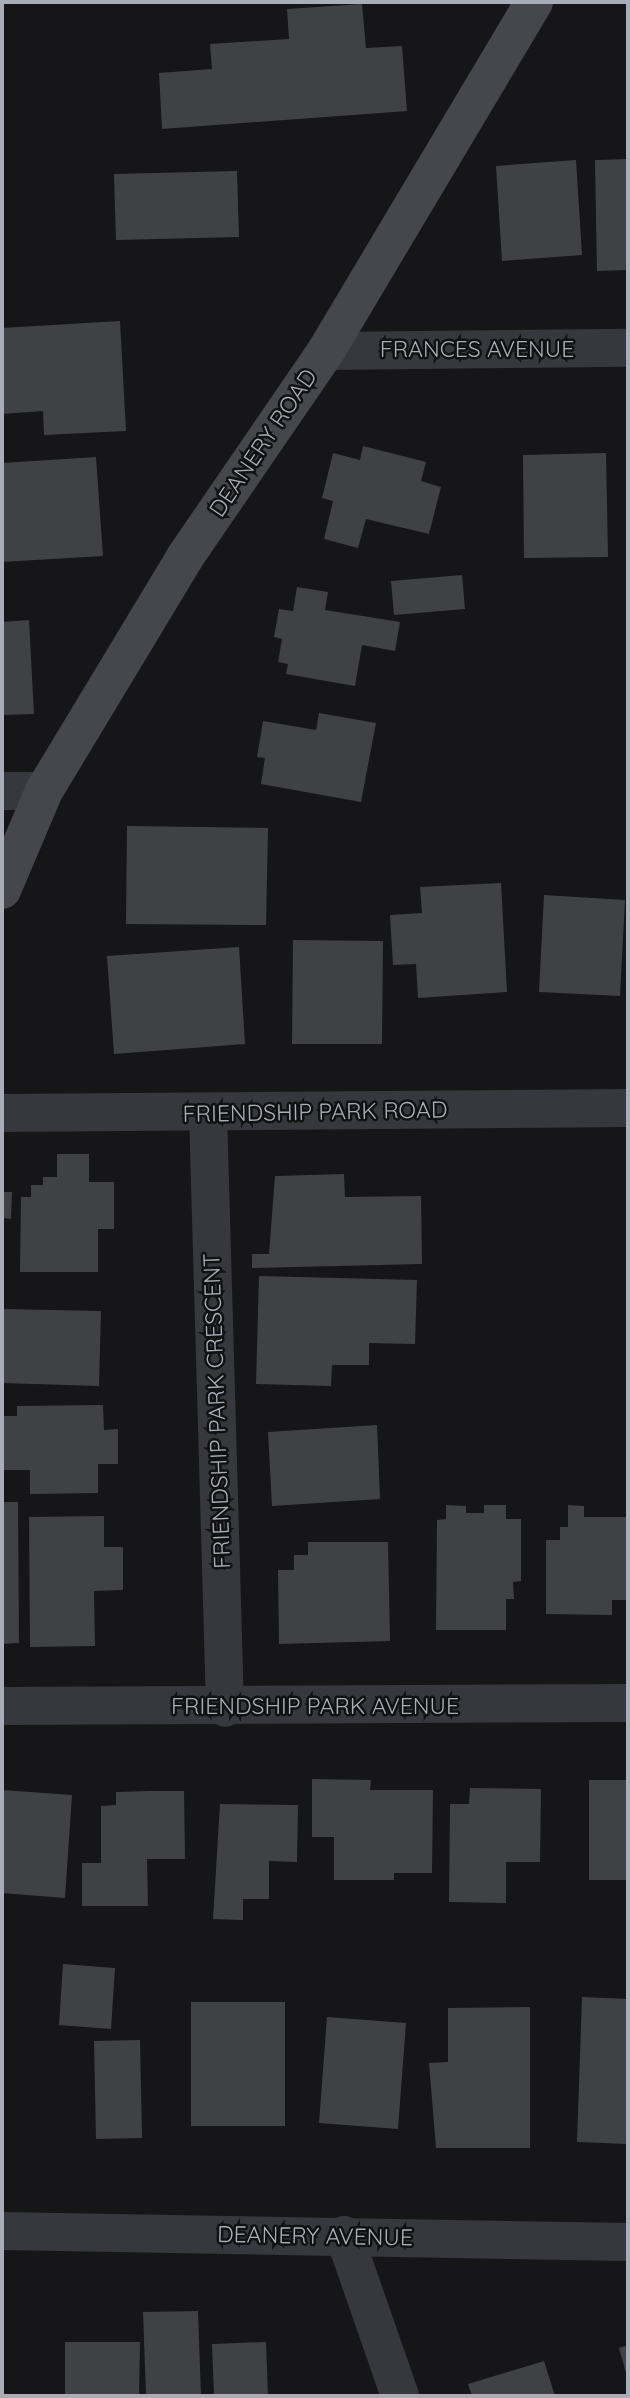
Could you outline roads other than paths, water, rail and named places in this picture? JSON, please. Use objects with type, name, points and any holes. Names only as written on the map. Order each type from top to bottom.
[{"type":"street","name":"DEANERY ROAD","points":[[2,890],[44,791],[185,557],[326,351],[534,2]]},
{"type":"street","name":"FRANCES AVENUE","points":[[326,351],[628,348]]},
{"type":"street","points":[[2,792],[44,791]]},
{"type":"street","name":"FRIENDSHIP PARK ROAD","points":[[2,1113],[628,1108]]},
{"type":"street","name":"FRIENDSHIP PARK CRESCENT","points":[[208,1113],[225,1708]]},
{"type":"street","name":"FRIENDSHIP PARK AVENUE","points":[[2,1706],[225,1708],[628,1703]]},
{"type":"street","name":"DEANERY AVENUE","points":[[2,2231],[628,2242]]},
{"type":"street","points":[[344,2235],[400,2396]]}]
